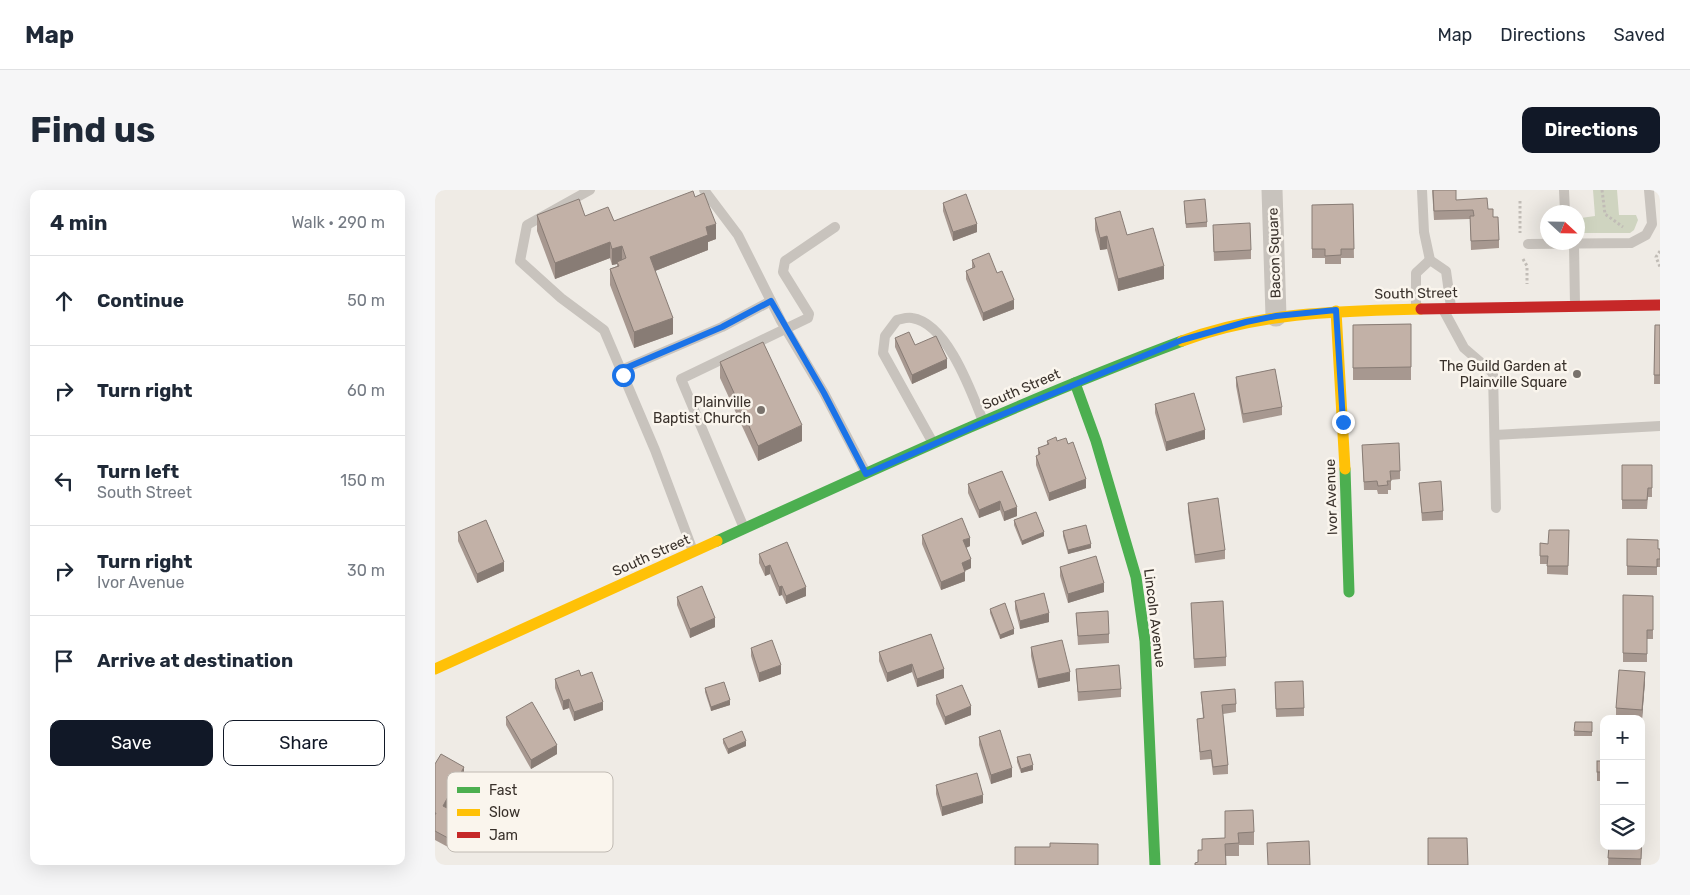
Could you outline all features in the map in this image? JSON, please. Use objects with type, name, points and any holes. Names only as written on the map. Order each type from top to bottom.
[{"type":"main road","name":"South Street","points":[[435,669],[934,443],[1149,352],[1214,329],[1276,316],[1336,310],[1660,305]]},
{"type":"main road","name":"Ivor Avenue","points":[[1336,310],[1343,422],[1349,592]]},
{"type":"main road","name":"Lincoln Avenue","points":[[1075,383],[1090,422],[1124,529],[1139,594],[1145,641],[1155,865]]},
{"type":"street","name":"Bacon Square","points":[[1272,190],[1276,316]]},
{"type":"lane","points":[[590,190],[527,225],[519,261],[561,298],[604,330],[694,552]]},
{"type":"lane","points":[[704,190],[738,235],[771,301],[824,393],[866,474]]},
{"type":"lane","points":[[1422,190],[1424,232],[1430,260],[1446,270],[1446,308],[1464,348],[1493,373],[1496,508]]},
{"type":"lane","points":[[1564,190],[1565,205]]},
{"type":"lane","points":[[1585,243],[1631,243],[1647,235],[1652,224],[1649,190]]},
{"type":"lane","points":[[744,529],[681,379],[803,321],[809,314],[783,272],[783,265],[785,261],[835,227]]},
{"type":"lane","points":[[1528,244],[1540,244]]},
{"type":"lane","points":[[1570,250],[1575,306]]},
{"type":"lane","points":[[1415,308],[1416,273],[1430,260]]},
{"type":"lane","points":[[622,372],[722,327],[771,301]]},
{"type":"lane","points":[[934,443],[883,353],[885,336],[897,320],[913,318],[925,322],[946,344],[966,380],[984,422]]},
{"type":"lane","points":[[1495,434],[1660,426]]},
{"type":"path","points":[[1602,190],[1605,214],[1610,220],[1629,230]]},
{"type":"path","points":[[1660,251],[1656,257],[1660,267]]},
{"type":"green space","points":[[1593,190],[1617,190],[1619,215],[1636,215],[1638,220],[1634,230],[1630,233],[1585,233],[1585,217],[1595,216]]},
{"type":"building","points":[[1433,190],[1456,190],[1456,200],[1487,198],[1488,209],[1493,209],[1493,217],[1498,217],[1499,240],[1471,241],[1470,216],[1474,216],[1473,210],[1434,211]]},
{"type":"building","points":[[693,191],[695,197],[704,193],[716,224],[706,227],[708,235],[650,257],[673,318],[634,332],[610,269],[619,266],[617,262],[626,258],[622,246],[612,249],[610,242],[555,263],[537,215],[579,199],[585,216],[608,207],[614,221]]},
{"type":"building","points":[[966,194],[977,224],[953,232],[943,203]]},
{"type":"building","points":[[1205,199],[1207,222],[1186,224],[1184,201]]},
{"type":"building","points":[[1353,204],[1354,249],[1341,249],[1341,255],[1325,256],[1325,249],[1312,249],[1312,205]]},
{"type":"building","points":[[1120,211],[1127,235],[1153,228],[1164,266],[1118,279],[1107,236],[1100,238],[1095,218]]},
{"type":"building","points":[[1250,223],[1251,250],[1214,252],[1213,225]]},
{"type":"building","points":[[989,253],[997,273],[1002,271],[1014,300],[983,313],[966,271],[975,267],[972,260]]},
{"type":"building","points":[[1411,324],[1411,367],[1353,368],[1353,325]]},
{"type":"building","points":[[1655,325],[1660,325],[1660,375],[1654,375]]},
{"type":"building","points":[[909,332],[915,345],[936,336],[947,359],[912,375],[895,338]]},
{"type":"building","name":"Plainville Baptist Church","points":[[763,342],[802,425],[758,446],[720,362]]},
{"type":"building","points":[[1275,369],[1282,407],[1243,414],[1236,377]]},
{"type":"building","points":[[1194,393],[1205,430],[1166,442],[1155,404]]},
{"type":"building","points":[[1056,437],[1057,441],[1066,438],[1068,444],[1073,442],[1086,479],[1049,493],[1036,456],[1040,454],[1038,448],[1049,444],[1047,441]]},
{"type":"building","points":[[1399,443],[1400,471],[1390,471],[1391,481],[1387,481],[1388,485],[1378,486],[1377,481],[1364,482],[1362,445]]},
{"type":"building","points":[[1622,465],[1652,465],[1652,488],[1648,488],[1647,500],[1622,500]]},
{"type":"building","points":[[1002,471],[1017,507],[1004,512],[1000,501],[979,510],[968,484]]},
{"type":"building","points":[[1441,481],[1443,511],[1422,513],[1419,483]]},
{"type":"building","points":[[1218,498],[1225,550],[1195,555],[1188,503]]},
{"type":"building","points":[[1036,512],[1044,532],[1022,541],[1014,520]]},
{"type":"building","points":[[962,518],[970,538],[963,540],[971,559],[962,563],[965,572],[941,582],[922,535]]},
{"type":"building","points":[[486,520],[504,562],[477,574],[458,532]]},
{"type":"building","points":[[1086,525],[1091,544],[1068,550],[1063,531]]},
{"type":"building","points":[[1549,530],[1569,530],[1568,566],[1547,566],[1548,556],[1540,556],[1540,543],[1548,544]]},
{"type":"building","points":[[1627,539],[1658,540],[1660,559],[1657,559],[1657,567],[1627,566]]},
{"type":"building","points":[[787,542],[806,587],[786,596],[782,586],[779,587],[770,565],[765,567],[759,554]]},
{"type":"building","points":[[1096,556],[1104,583],[1068,594],[1060,567]]},
{"type":"building","points":[[702,586],[715,618],[690,629],[677,597]]},
{"type":"building","points":[[1044,593],[1049,613],[1020,621],[1015,601]]},
{"type":"building","points":[[1623,595],[1653,596],[1653,630],[1647,630],[1647,654],[1623,653]]},
{"type":"building","points":[[1223,601],[1226,657],[1194,659],[1191,603]]},
{"type":"building","points":[[1005,603],[1014,629],[1000,635],[990,609]]},
{"type":"building","points":[[1108,611],[1109,634],[1078,636],[1076,613]]},
{"type":"building","points":[[931,634],[944,669],[917,679],[912,664],[887,673],[879,652]]},
{"type":"building","points":[[772,640],[781,665],[759,673],[751,648]]},
{"type":"building","points":[[1062,640],[1070,672],[1038,679],[1031,647]]},
{"type":"building","points":[[1119,665],[1121,689],[1078,692],[1076,669]]},
{"type":"building","points":[[579,670],[581,676],[592,672],[603,702],[574,712],[569,699],[563,701],[555,679]]},
{"type":"building","points":[[1619,670],[1645,672],[1642,710],[1616,708]]},
{"type":"building","points":[[1303,681],[1304,708],[1276,709],[1275,682]]},
{"type":"building","points":[[724,682],[730,700],[711,707],[705,688]]},
{"type":"building","points":[[962,685],[971,706],[945,717],[936,695]]},
{"type":"building","points":[[1235,689],[1236,704],[1222,705],[1228,765],[1213,767],[1211,750],[1200,752],[1197,719],[1204,718],[1201,692]]},
{"type":"building","points":[[532,702],[557,745],[531,760],[506,717]]},
{"type":"building","points":[[1575,722],[1592,722],[1592,732],[1574,731]]},
{"type":"building","points":[[1000,730],[1012,768],[991,775],[979,737]]},
{"type":"building","points":[[742,731],[746,741],[728,749],[723,739]]},
{"type":"building","points":[[441,754],[464,767],[461,772],[447,772],[447,799],[443,806],[447,808],[447,837],[435,831],[435,764]]},
{"type":"building","points":[[1030,754],[1033,765],[1021,769],[1017,757]]},
{"type":"building","points":[[1597,761],[1600,761],[1600,772],[1597,772]]},
{"type":"building","points":[[977,773],[983,795],[942,807],[936,785]]},
{"type":"building","points":[[1253,810],[1254,832],[1238,833],[1239,843],[1225,844],[1226,865],[1195,865],[1198,862],[1198,850],[1202,850],[1202,839],[1225,838],[1225,811]]},
{"type":"building","points":[[1428,838],[1467,838],[1468,865],[1428,865]]},
{"type":"building","points":[[1309,841],[1310,865],[1268,865],[1267,843]]},
{"type":"building","points":[[1050,843],[1098,844],[1098,865],[1015,865],[1015,847],[1050,847]]},
{"type":"building","points":[[1609,850],[1641,850],[1641,859],[1608,858]]},
{"type":"traffic: fast","points":[[717,541],[1064,387],[1182,341]]},
{"type":"traffic: fast","points":[[1075,383],[1096,441],[1136,577],[1145,641],[1155,865]]},
{"type":"traffic: fast","points":[[1345,469],[1349,592]]},
{"type":"traffic: slow","points":[[1182,341],[1211,331],[1270,319],[1330,312],[1421,309]]},
{"type":"traffic: slow","points":[[1336,311],[1345,469]]},
{"type":"traffic: slow","points":[[435,669],[717,541]]},
{"type":"traffic: jam","points":[[1421,309],[1660,305]]},
{"type":"place","name":"The Guild Garden at Plainville Square","points":[[1577,374]]},
{"type":"place","name":"Plainville Baptist Church","points":[[761,410]]},
{"type":"route","points":[[623,375],[621,370],[722,327],[771,301],[824,393],[866,474],[942,439],[1112,367],[1182,340],[1214,329],[1276,316],[1336,310],[1343,422]]}]
